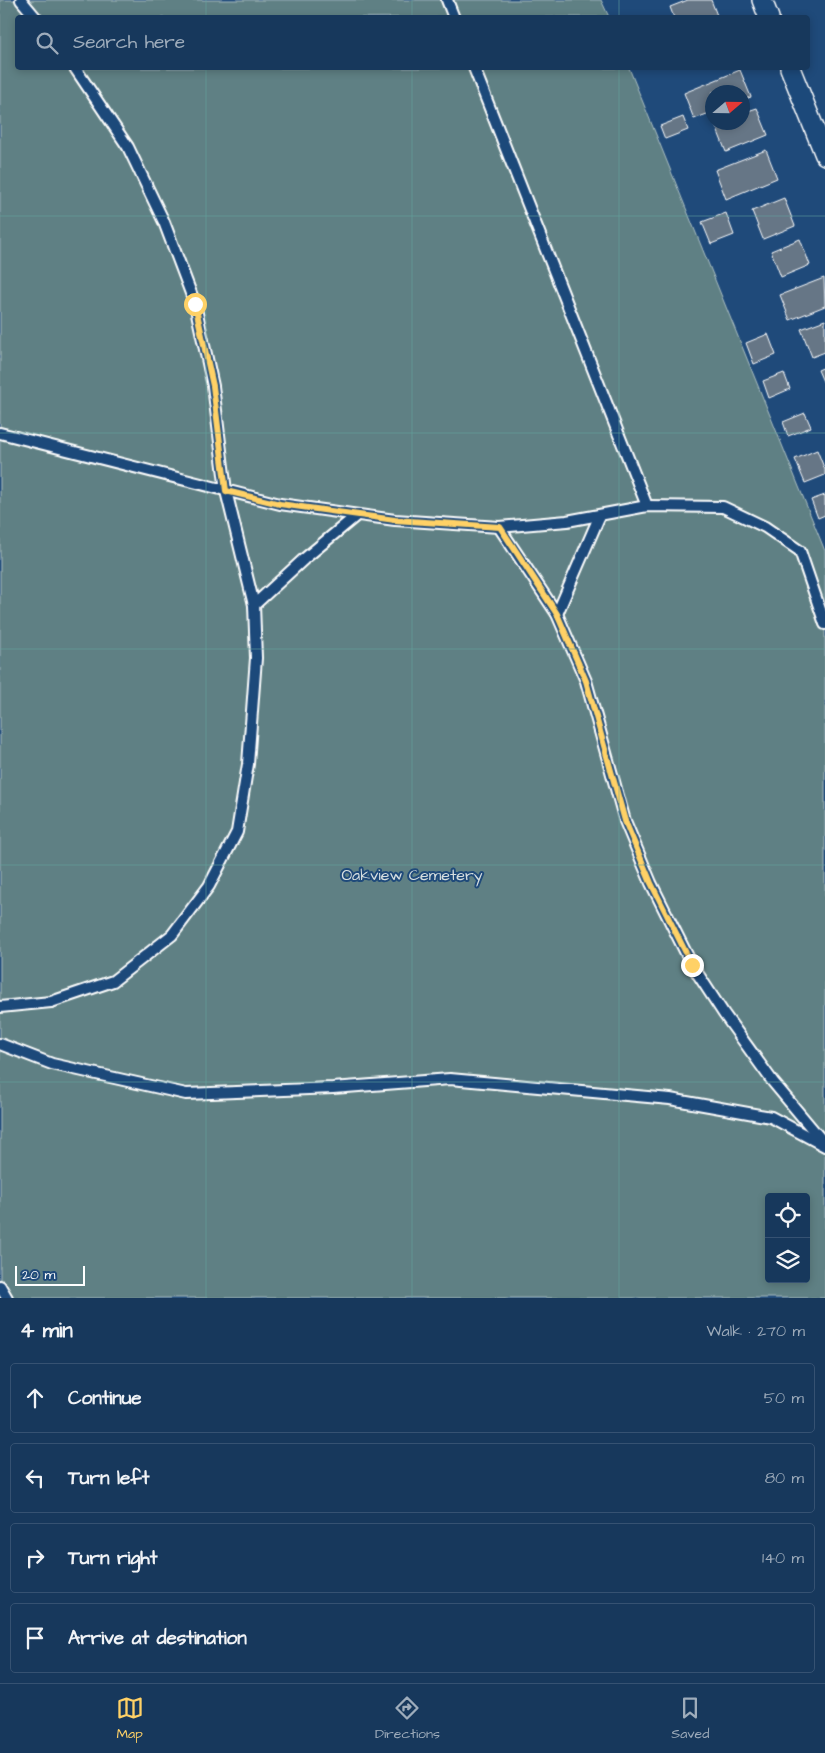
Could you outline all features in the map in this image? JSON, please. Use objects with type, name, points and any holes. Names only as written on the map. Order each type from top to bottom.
[{"type":"street","points":[[762,0],[768,15]]},
{"type":"street","points":[[791,70],[825,155]]},
{"type":"lane","points":[[21,0],[34,15]]},
{"type":"lane","points":[[447,0],[453,15]]},
{"type":"lane","points":[[0,1007],[51,1002],[113,981],[172,935],[209,886],[237,832],[246,774],[256,658],[254,605],[226,491],[213,386],[195,304],[164,222],[128,148],[76,70]]},
{"type":"lane","points":[[475,70],[647,506]]},
{"type":"lane","points":[[0,433],[280,504],[395,520],[500,527],[567,521],[647,506],[722,507],[765,528],[800,551],[825,624]]},
{"type":"lane","points":[[254,605],[304,559],[357,515]]},
{"type":"lane","points":[[557,614],[600,515]]},
{"type":"lane","points":[[500,527],[557,614],[586,681],[625,821],[651,883],[692,965],[724,1014],[773,1082],[825,1145]]},
{"type":"lane","points":[[0,1044],[52,1064],[186,1094],[333,1088],[450,1079],[670,1099],[771,1117],[825,1145]]},
{"type":"lane","points":[[0,1286],[7,1298]]},
{"type":"green space","name":"Oakview Cemetery","points":[[0,0],[601,0],[608,15],[15,15],[15,70],[630,70],[825,551],[825,1298],[0,1298]]},
{"type":"building","points":[[688,0],[711,0],[717,15],[673,15],[670,7]]},
{"type":"building","points":[[740,70],[746,85],[705,85],[705,115],[694,119],[684,93]]},
{"type":"building","points":[[757,108],[768,135],[726,152],[717,130],[750,130],[750,110]]},
{"type":"building","points":[[683,117],[688,130],[665,139],[660,126]]},
{"type":"building","points":[[766,150],[777,178],[726,199],[715,170]]},
{"type":"building","points":[[784,198],[795,226],[763,239],[752,211]]},
{"type":"building","points":[[726,213],[734,235],[711,244],[702,222]]},
{"type":"building","points":[[800,239],[810,265],[781,277],[771,251]]},
{"type":"building","points":[[824,278],[825,306],[790,320],[780,295]]},
{"type":"building","points":[[825,320],[825,352],[812,357],[801,329]]},
{"type":"building","points":[[768,334],[776,355],[754,364],[746,343]]},
{"type":"building","points":[[825,367],[825,386],[818,370]]},
{"type":"building","points":[[784,373],[790,389],[769,398],[763,381]]},
{"type":"building","points":[[805,413],[811,427],[788,436],[783,422]]},
{"type":"building","points":[[817,450],[825,470],[825,475],[805,483],[795,459]]},
{"type":"building","points":[[825,495],[825,515],[818,518],[811,500]]},
{"type":"route","points":[[195,304],[213,386],[226,491],[280,504],[395,520],[500,527],[557,614],[586,681],[625,821],[651,883],[692,965]]}]
